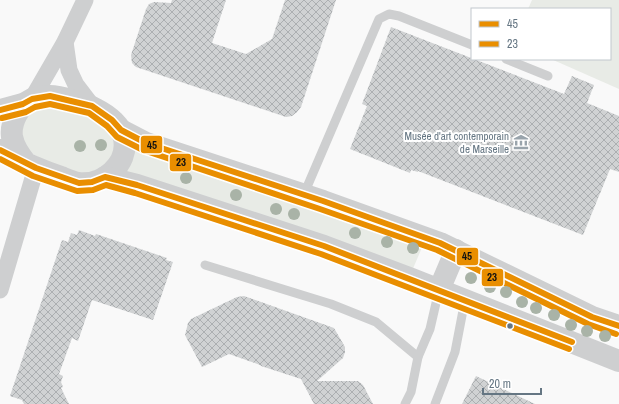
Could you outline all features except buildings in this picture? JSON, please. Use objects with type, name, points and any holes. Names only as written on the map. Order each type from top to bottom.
[{"type":"street","points":[[31,166],[16,150],[12,137],[15,119],[28,102],[65,42],[85,0]]},
{"type":"street","points":[[65,42],[69,70],[76,84],[92,106]]},
{"type":"street","points":[[0,110],[50,96],[92,106],[112,120],[121,130],[146,144],[304,195],[440,243],[592,317],[619,326]]},
{"type":"street","points":[[0,150],[31,166],[79,183],[92,182],[105,177],[116,170],[124,153],[125,140],[121,130]]},
{"type":"street","points":[[0,290],[31,166]]},
{"type":"street","points":[[105,177],[137,185],[324,246],[619,361]]},
{"type":"street","points":[[439,290],[456,250]]},
{"type":"lane","points":[[304,195],[379,19],[389,14],[399,16],[471,45]]},
{"type":"lane","points":[[508,60],[548,76]]},
{"type":"lane","points":[[205,265],[331,304],[376,322],[418,357]]},
{"type":"lane","points":[[405,404],[411,392],[418,357],[430,329],[439,290]]},
{"type":"lane","points":[[435,404],[455,352],[465,300]]},
{"type":"shaded area","points":[[532,0],[619,0],[619,89],[553,60],[611,60],[611,8],[528,8]]},
{"type":"shaded area","points":[[56,105],[92,118],[111,131],[114,149],[108,162],[89,173],[75,172],[47,162],[25,147],[22,126],[26,118],[36,109]]},
{"type":"shaded area","points":[[133,150],[141,150],[423,245],[412,271],[129,177],[125,169]]},
{"type":"transit line","name":"45","points":[[0,110],[23,104],[32,99],[50,96],[92,106],[112,120],[121,130],[146,143],[323,201],[440,243],[592,317],[619,326]]},
{"type":"transit line","name":"23","points":[[2,118],[26,112],[35,107],[50,104],[89,113],[107,126],[117,137],[143,150],[437,250],[588,324],[616,334]]},
{"type":"transit line","name":"45","points":[[0,150],[36,168],[79,183],[92,182],[105,177],[137,185],[324,246],[572,342]]},
{"type":"transit line","name":"23","points":[[0,159],[33,176],[77,191],[93,190],[106,185],[135,193],[321,254],[569,349]]},
{"type":"place","name":"Musée d'art contemporain de Marseille","points":[[521,142]]}]
